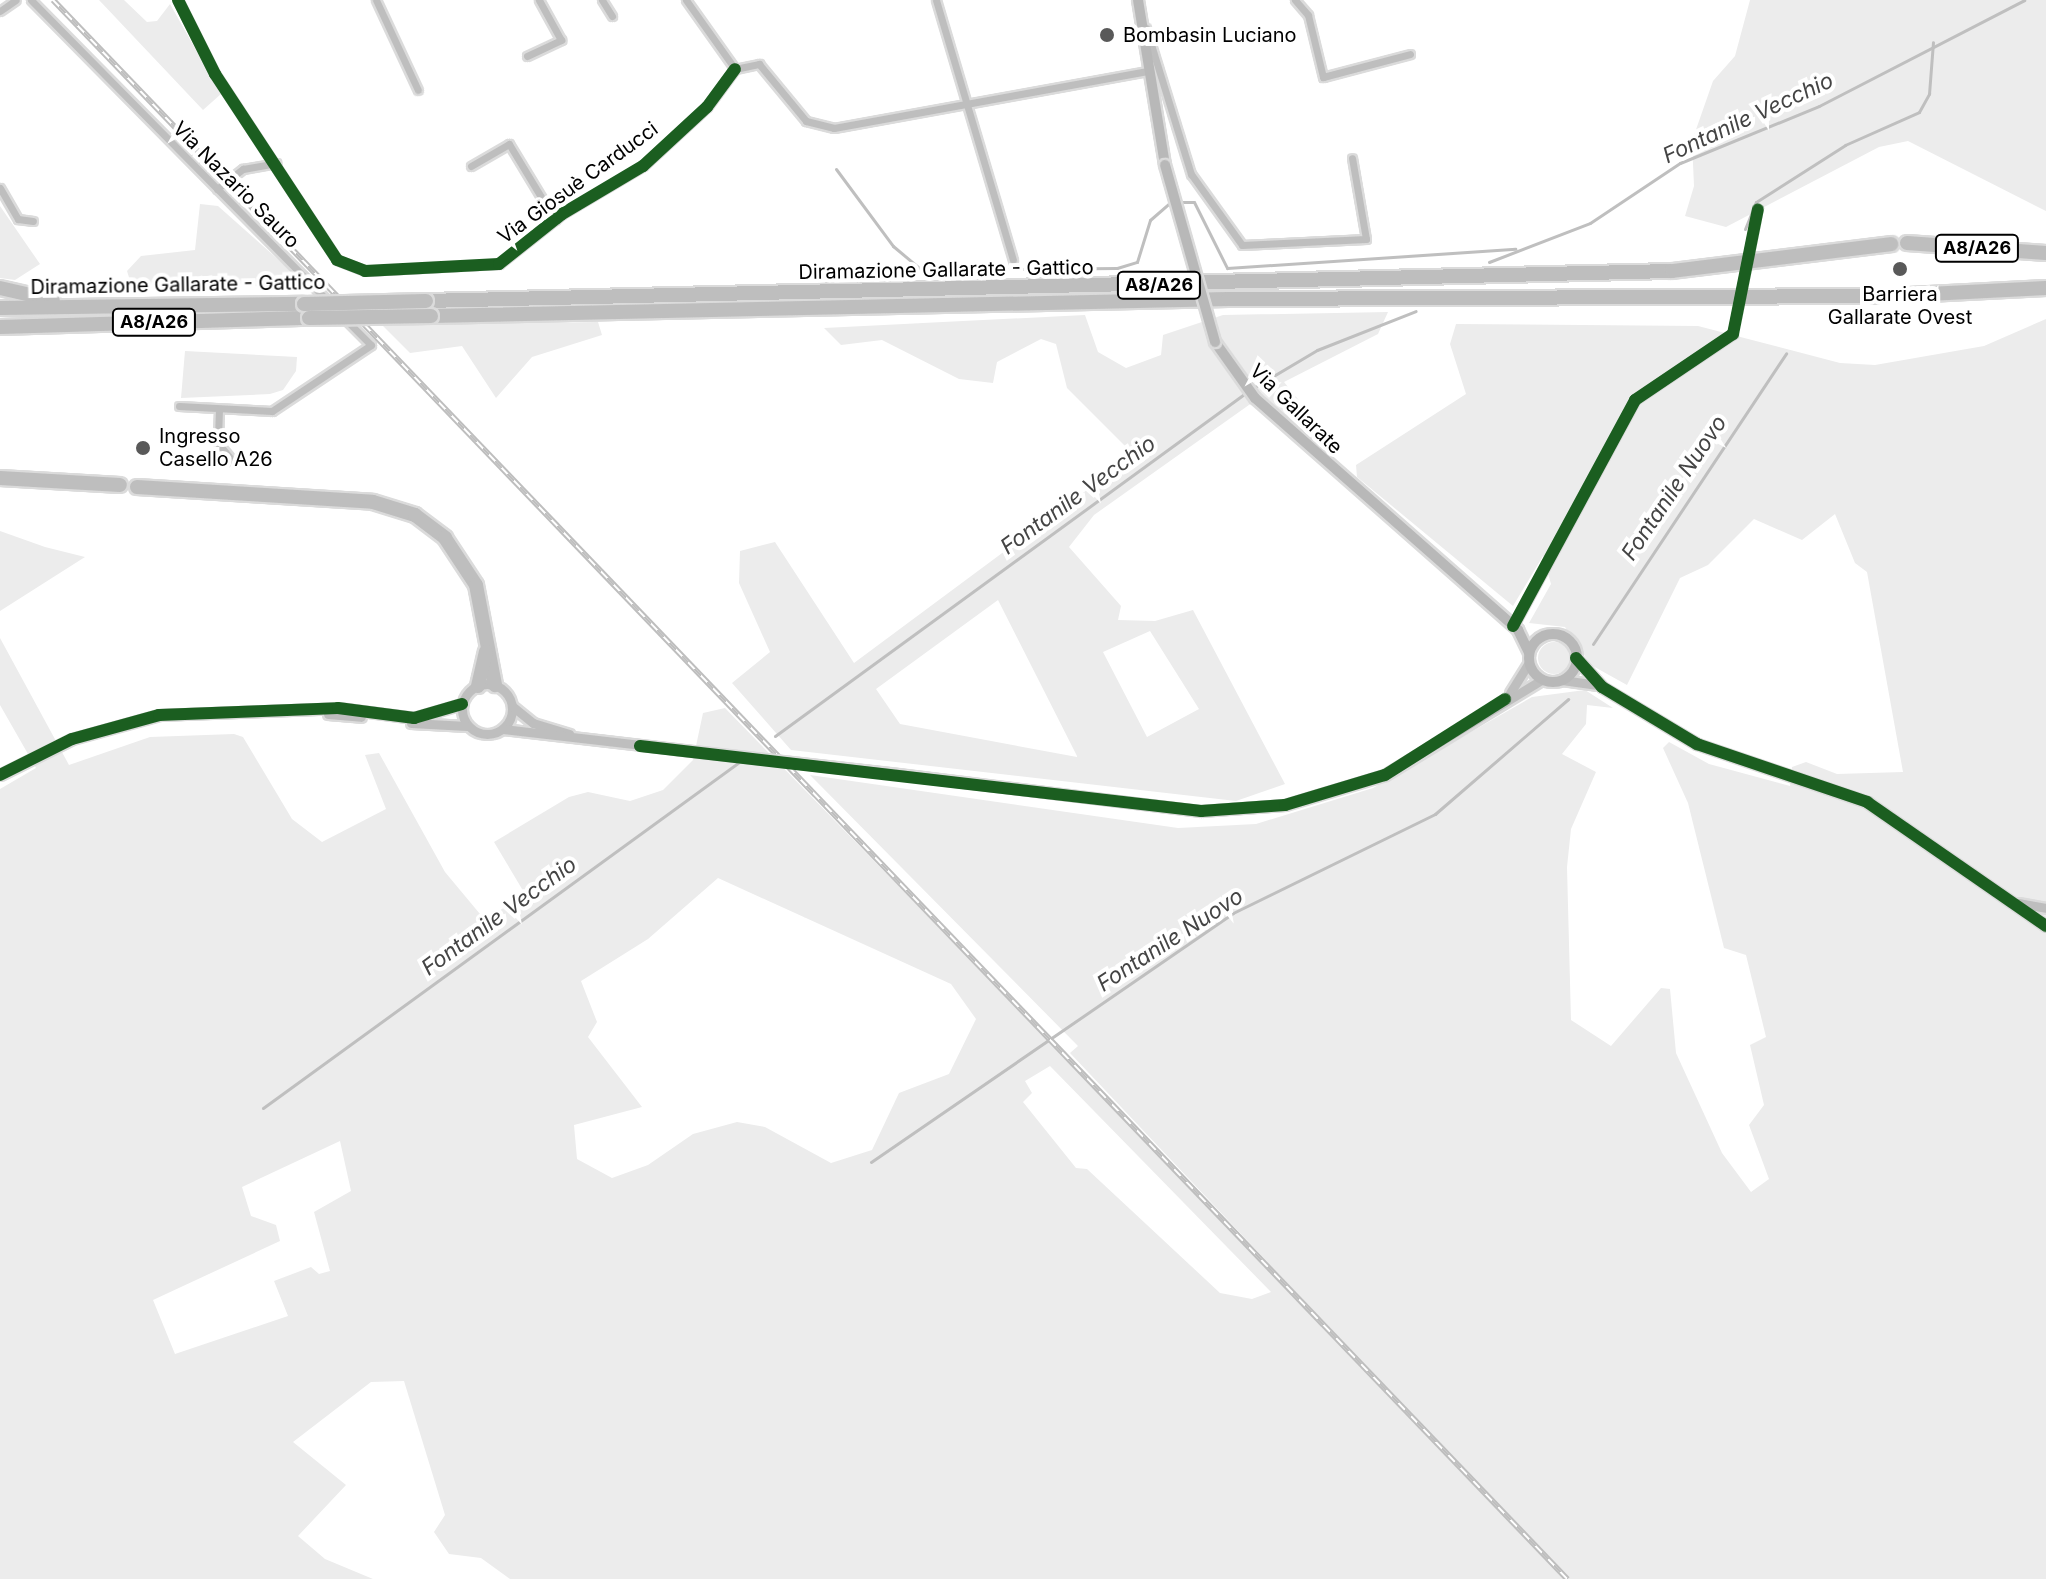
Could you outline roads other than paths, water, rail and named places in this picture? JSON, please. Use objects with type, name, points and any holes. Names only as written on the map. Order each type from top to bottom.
[{"type":"highway","name":"A8/A26","points":[[1907,243],[2046,253]]},
{"type":"highway","name":"Diramazione Gallarate - Gattico","points":[[0,327],[309,318],[428,308],[1672,271],[1891,244]]},
{"type":"highway","points":[[0,288],[113,308]]},
{"type":"highway","name":"A8/A26","points":[[1909,295],[2046,288]]},
{"type":"highway","name":"Diramazione Gallarate - Gattico","points":[[0,308],[304,304],[428,308],[1228,299],[1892,296]]},
{"type":"highway","points":[[0,335],[114,323]]},
{"type":"highway","points":[[0,478],[120,485]]},
{"type":"highway","points":[[137,487],[394,506],[431,526],[463,560],[486,612],[495,685]]},
{"type":"highway","points":[[478,686],[488,640]]},
{"type":"main road","name":"Via Gallarate","points":[[1138,0],[1165,165],[1215,342],[1242,384],[1255,398],[1515,628],[1529,657]]},
{"type":"main road","points":[[1515,628],[1549,635],[1568,640],[1576,658],[1562,680],[1541,680],[1529,657],[1549,635]]},
{"type":"street","points":[[0,11],[16,0]]},
{"type":"street","name":"Via Nazario Sauro","points":[[31,0],[371,345],[272,411],[179,406]]},
{"type":"street","name":"Via Giosuè Carducci","points":[[178,0],[215,74],[337,260],[365,271],[499,264],[555,220],[643,166],[715,99],[735,69]]},
{"type":"street","points":[[376,0],[418,90]]},
{"type":"street","points":[[527,56],[561,40],[539,0]]},
{"type":"street","points":[[602,0],[612,16]]},
{"type":"street","points":[[686,0],[735,69],[759,64],[813,127],[968,104],[1149,71]]},
{"type":"street","points":[[936,0],[1013,260]]},
{"type":"street","points":[[1295,0],[1308,15],[1323,77],[1410,54]]},
{"type":"street","points":[[1140,17],[1159,53],[1191,174],[1242,245],[1366,239],[1352,158]]},
{"type":"street","points":[[471,166],[509,144],[555,220]]},
{"type":"street","points":[[217,189],[243,169],[276,163]]},
{"type":"street","points":[[0,188],[18,219],[33,221]]},
{"type":"street","points":[[1515,628],[1635,400],[1733,334]]},
{"type":"street","points":[[219,409],[218,443],[234,463]]},
{"type":"street","points":[[1505,699],[1529,657]]},
{"type":"street","points":[[1576,658],[1599,685],[1697,744],[1867,802],[2046,926]]},
{"type":"street","points":[[296,710],[467,726],[488,735],[503,729],[1201,811],[1285,805],[1385,775],[1505,699],[1541,680]]},
{"type":"street","points":[[1562,680],[1599,685]]},
{"type":"street","points":[[0,775],[72,739],[159,715],[256,709],[414,718],[462,704],[478,686],[495,685],[512,706],[562,733],[640,746]]},
{"type":"street","points":[[462,704],[467,726]]},
{"type":"street","points":[[503,729],[512,706]]},
{"type":"street","points":[[2014,902],[2046,908]]},
{"type":"waterway","name":"Fontanile Vecchio","points":[[1489,262],[1590,223],[1680,163],[1819,106],[2024,0]]},
{"type":"waterway","name":"Fontanile Nuovo","points":[[1745,229],[1756,202],[1845,145],[1919,112],[1929,94],[1933,42]]},
{"type":"waterway","points":[[836,169],[893,246],[922,270],[1117,268],[1137,262],[1150,220],[1171,202],[1194,202],[1227,268],[1515,249]]},
{"type":"waterway","points":[[1253,388],[1317,350],[1416,311]]},
{"type":"waterway","name":"Fontanile Nuovo","points":[[1593,644],[1786,353]]},
{"type":"waterway","name":"Fontanile Vecchio","points":[[775,736],[1247,392]]},
{"type":"waterway","name":"Fontanile Nuovo","points":[[871,1162],[1233,913],[1435,814],[1568,699]]},
{"type":"waterway","name":"Fontanile Vecchio","points":[[263,1108],[742,760]]},
{"type":"tunnel","points":[[1733,334],[1758,209]]},
{"type":"railway","points":[[53,0],[1567,1579]]},
{"type":"place","name":"Bombasin Luciano","points":[[1107,35]]},
{"type":"place","name":"Barriera Gallarate Ovest","points":[[1900,269]]},
{"type":"place","name":"Ingresso Casello A26","points":[[143,448]]}]
